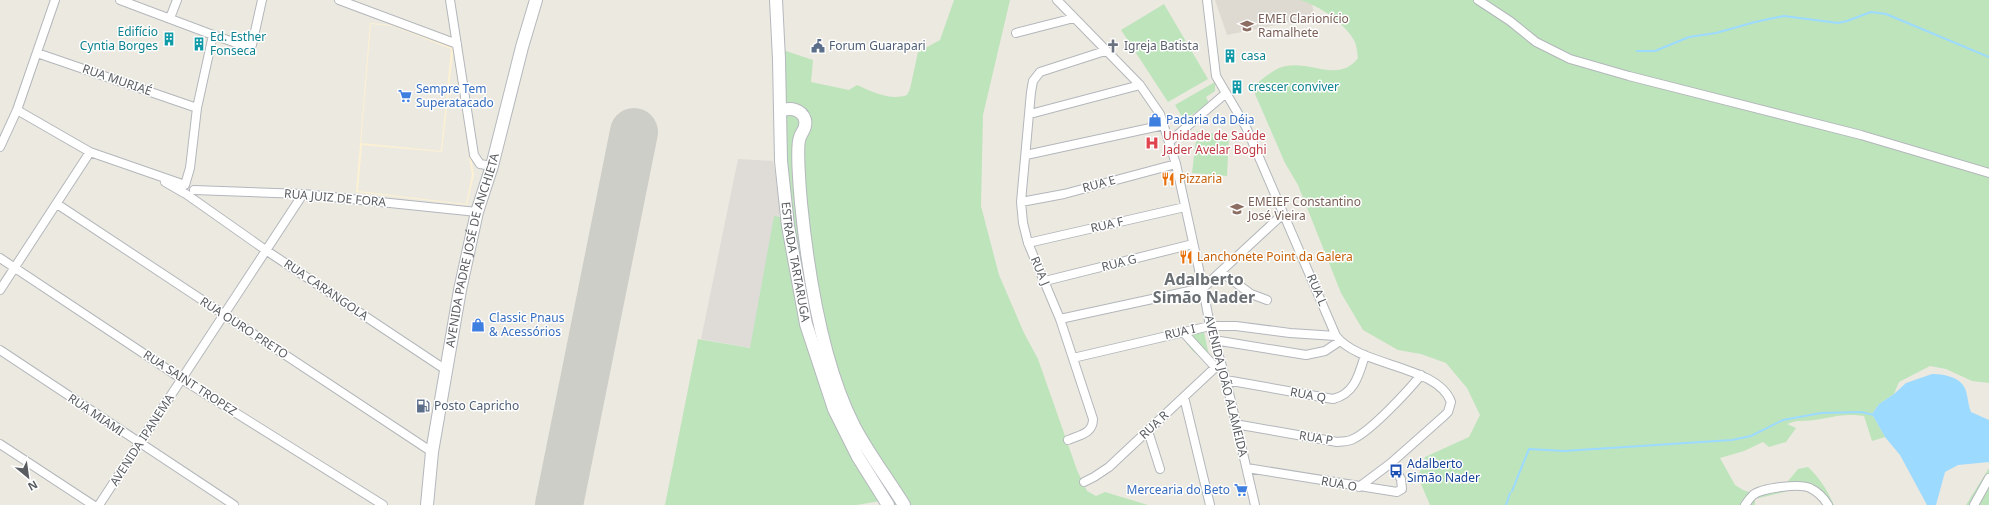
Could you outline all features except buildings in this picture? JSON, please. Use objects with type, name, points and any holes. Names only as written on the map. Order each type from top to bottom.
[{"type":"street","points":[[0,147],[17,110],[55,0]]},
{"type":"street","points":[[120,0],[245,46],[252,45],[262,0]]},
{"type":"street","points":[[170,18],[177,0]]},
{"type":"street","points":[[339,0],[457,44]]},
{"type":"street","points":[[450,0],[474,155],[480,164],[492,166]]},
{"type":"street","points":[[528,0],[531,18]]},
{"type":"street","name":"AVENIDA PADRE JOSÉ DE ANCHIETA","points":[[427,505],[432,452],[446,370],[477,212],[492,166],[536,0]]},
{"type":"street","name":"ESTRADA TARTARUGA","points":[[776,0],[781,111],[781,161],[788,226],[806,324],[834,409],[858,457],[888,505]]},
{"type":"street","name":"AVENIDA JOÃO ALAMEIDA","points":[[1056,0],[1140,85],[1155,104],[1164,125],[1176,164],[1218,365],[1226,380],[1255,505]]},
{"type":"street","name":"RUA L","points":[[1207,0],[1216,76],[1225,94],[1246,127],[1338,338]]},
{"type":"street","points":[[1478,0],[1510,21],[1536,42],[1570,59],[1629,76],[1861,135],[1989,173]]},
{"type":"street","points":[[1016,33],[1074,18]]},
{"type":"street","points":[[189,190],[197,108],[213,35]]},
{"type":"street","name":"RUA J","points":[[1068,440],[1089,432],[1093,424],[1060,319],[1028,243],[1023,223],[1022,202],[1033,81],[1038,74],[1045,70],[1105,50]]},
{"type":"street","name":"RUA MURIAÉ","points":[[37,53],[197,108]]},
{"type":"street","points":[[1030,114],[1063,107],[1140,85]]},
{"type":"street","points":[[1169,142],[1225,94]]},
{"type":"street","name":"ESTRADA TARTARUGA","points":[[781,111],[789,109],[801,113],[806,125],[804,132],[799,137],[798,164],[806,243],[824,340],[838,387],[854,427],[904,505]]},
{"type":"street","name":"RUA CARANGOLA","points":[[17,110],[90,152],[189,190],[206,208],[446,370]]},
{"type":"street","points":[[1026,155],[1164,125]]},
{"type":"street","points":[[0,290],[90,152]]},
{"type":"street","name":"RUA E","points":[[1022,202],[1064,194],[1176,164]]},
{"type":"street","name":"RUA JUIZ DE FORA","points":[[189,190],[303,194],[477,212]]},
{"type":"street","name":"AVENIDA IPANEMA","points":[[99,505],[303,194]]},
{"type":"street","name":"RUA OURO PRETO","points":[[57,204],[432,452]]},
{"type":"street","name":"RUA F","points":[[1028,243],[1185,207]]},
{"type":"street","points":[[1060,319],[1203,288],[1283,214]]},
{"type":"street","name":"RUA G","points":[[1045,281],[1193,244]]},
{"type":"street","name":"RUA SAINT TROPEZ","points":[[0,258],[182,378],[383,505]]},
{"type":"street","points":[[1221,272],[1250,294],[1267,300]]},
{"type":"street","name":"RUA I","points":[[1073,358],[1210,326],[1236,326],[1338,338]]},
{"type":"street","points":[[1183,332],[1218,365]]},
{"type":"street","points":[[1214,340],[1306,355],[1325,351],[1338,338],[1365,355],[1421,375],[1444,391],[1450,399],[1451,405],[1444,416],[1391,463],[1359,487]]},
{"type":"street","name":"RUA MIAMI","points":[[0,350],[139,444],[234,505]]},
{"type":"street","name":"RUA Q","points":[[1226,380],[1333,399],[1343,395],[1352,387],[1358,378],[1365,355]]},
{"type":"street","name":"RUA R","points":[[1084,482],[1102,472],[1218,365]]},
{"type":"street","name":"RUA P","points":[[1235,424],[1337,442],[1348,441],[1358,437],[1369,428],[1412,386],[1421,375]]},
{"type":"street","points":[[1184,397],[1210,505]]},
{"type":"street","points":[[1148,431],[1160,469]]},
{"type":"street","points":[[0,444],[93,505]]},
{"type":"street","name":"RUA O","points":[[1247,468],[1392,492],[1401,490],[1403,486],[1401,479],[1391,463]]},
{"type":"street","points":[[1974,505],[1989,479]]},
{"type":"street","points":[[1745,505],[1752,496],[1759,492],[1801,486],[1810,487],[1817,492],[1828,505]]},
{"type":"shaded area","name":"EMEI Clarionício Ramalhete","points":[[1215,0],[1311,0],[1315,17],[1227,35]]},
{"type":"shaded area","points":[[370,23],[393,25],[453,47],[474,175],[467,205],[356,192]],"holes":[[[371,24],[393,26],[451,49],[441,151],[361,143]],[[453,53],[472,175],[466,204],[358,191],[362,145],[442,152]]]},
{"type":"shaded area","points":[[738,159],[773,161],[781,207],[751,348],[701,339]]},
{"type":"green space","points":[[954,0],[1010,0],[983,115],[981,206],[999,275],[1024,333],[1038,359],[1077,470],[1087,491],[1096,496],[1105,492],[1148,505],[890,505],[886,500],[857,505],[665,505],[698,339],[750,348],[774,216],[785,218],[774,47],[813,60],[811,82],[849,90],[857,85],[875,93],[901,97],[907,95],[910,89],[918,52],[940,40]]},
{"type":"green space","points":[[1300,0],[1989,0],[1989,383],[1972,381],[1946,369],[1930,366],[1899,382],[1894,394],[1879,404],[1872,414],[1885,437],[1872,441],[1864,416],[1850,415],[1798,421],[1787,424],[1796,428],[1786,442],[1769,447],[1763,442],[1744,451],[1720,458],[1735,485],[1752,493],[1784,486],[1798,469],[1808,467],[1823,484],[1834,505],[1823,505],[1814,493],[1800,488],[1755,499],[1755,505],[1430,505],[1418,477],[1425,457],[1469,437],[1480,415],[1467,388],[1446,363],[1421,354],[1398,350],[1363,330],[1341,293],[1298,185],[1285,163],[1252,87],[1281,67],[1296,65],[1334,70],[1342,69],[1351,65],[1358,58],[1355,42],[1345,28],[1316,6]]},
{"type":"green space","points":[[1164,4],[1208,79],[1168,102],[1121,30]]},
{"type":"green space","points":[[1215,82],[1215,91],[1206,97],[1209,103],[1184,120],[1175,105]]},
{"type":"green space","points":[[1197,131],[1229,136],[1227,176],[1192,173]]},
{"type":"green space","points":[[1200,331],[1204,332],[1210,360],[1201,357],[1193,351],[1182,336]]},
{"type":"green space","points":[[1989,468],[1989,505],[1966,505]]},
{"type":"water","points":[[1932,374],[1952,377],[1961,382],[1966,391],[1971,412],[1989,420],[1989,462],[1958,465],[1945,472],[1936,505],[1927,505],[1900,455],[1885,437],[1872,414],[1879,404],[1894,394],[1906,383]]},
{"type":"waterway","points":[[1637,51],[1655,51],[1689,37],[1716,33],[1755,22],[1784,16],[1838,23],[1871,12],[1886,14],[1989,57]]},
{"type":"waterway","points":[[1512,491],[1529,449],[1564,451],[1732,440],[1751,436],[1783,420],[1821,413],[1861,412],[1874,415]]},
{"type":"waterway","points":[[1506,505],[1510,493]]},
{"type":"runway","points":[[559,505],[634,132]]},
{"type":"place","name":"EMEI Clarionício Ramalhete","points":[[1247,26]]},
{"type":"place","name":"Edifício Cyntia Borges","points":[[169,39]]},
{"type":"place","name":"Ed. Esther Fonseca","points":[[199,44]]},
{"type":"place","name":"Forum Guarapari","points":[[818,46]]},
{"type":"place","name":"Igreja Batista","points":[[1113,46]]},
{"type":"place","name":"casa","points":[[1230,56]]},
{"type":"place","name":"crescer conviver","points":[[1237,87]]},
{"type":"place","name":"Sempre Tem Superatacado","points":[[405,96]]},
{"type":"place","name":"Padaria da Déia","points":[[1155,120]]},
{"type":"place","name":"Unidade de Saúde Jader Avelar Boghi","points":[[1152,143]]},
{"type":"place","name":"Pizzaria","points":[[1168,179]]},
{"type":"place","name":"EMEIEF Constantino José Vieira","points":[[1237,209]]},
{"type":"place","name":"Lanchonete Point da Galera","points":[[1186,257]]},
{"type":"place","name":"Classic Pnaus & Acessórios","points":[[478,325]]},
{"type":"place","name":"Posto Capricho","points":[[423,406]]},
{"type":"place","name":"Adalberto Simão Nader","points":[[1396,471]]},
{"type":"place","name":"Mercearia do Beto","points":[[1241,490]]},
{"type":"district","name":"Adalberto Simão Nader","points":[[1204,288]]}]
